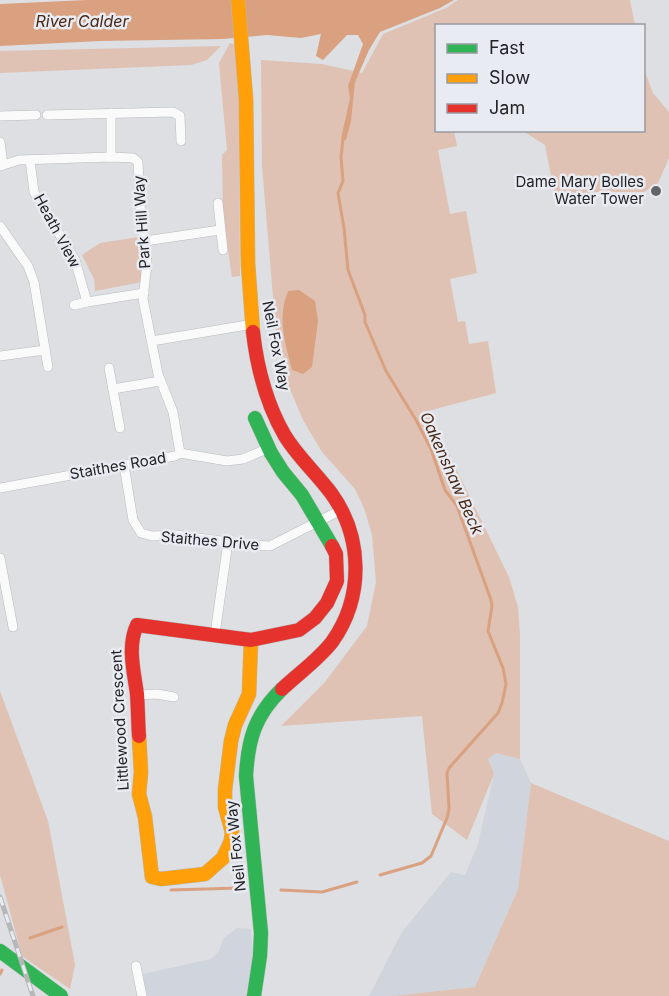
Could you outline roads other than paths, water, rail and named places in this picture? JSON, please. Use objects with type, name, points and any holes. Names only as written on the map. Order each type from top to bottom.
[{"type":"main road","name":"Neil Fox Way","points":[[238,0],[247,112],[248,269],[259,361],[273,411],[287,439],[335,498],[341,510],[355,555],[356,580],[350,607],[340,630],[326,649],[275,695],[260,716],[252,734],[247,755],[247,800],[261,933],[254,996]]},
{"type":"main road","name":"Littlewood Crescent","points":[[251,640],[249,694],[233,733],[225,790],[225,807],[232,832],[231,841],[223,858],[205,874],[161,879],[152,877],[145,817],[139,794],[141,772],[137,695],[132,663],[133,633],[137,625],[251,640],[299,630],[315,618],[327,603],[337,581],[337,558],[319,522],[302,495],[283,472],[255,418]]},
{"type":"main road","points":[[0,951],[59,995]]},
{"type":"street","points":[[47,115],[173,112],[180,116],[181,141]]},
{"type":"street","points":[[111,113],[111,157]]},
{"type":"street","points":[[0,116],[36,115]]},
{"type":"street","points":[[0,142],[1,165]]},
{"type":"street","name":"Park Hill Way","points":[[1,165],[19,160],[111,157],[133,158],[138,162],[140,205],[147,263],[143,299],[160,381],[173,411],[180,453]]},
{"type":"street","name":"Heath View","points":[[30,160],[34,192],[72,254],[87,302]]},
{"type":"street","points":[[218,202],[223,250]]},
{"type":"street","points":[[0,226],[22,256],[31,274],[48,367]]},
{"type":"street","points":[[145,241],[220,230]]},
{"type":"street","points":[[74,305],[144,293]]},
{"type":"street","points":[[152,341],[253,324]]},
{"type":"street","points":[[0,356],[45,350]]},
{"type":"street","points":[[109,368],[120,428]]},
{"type":"street","points":[[113,389],[160,381]]},
{"type":"street","name":"Staithes Road","points":[[0,488],[175,456],[180,453],[227,462],[243,459],[269,448]]},
{"type":"street","name":"Staithes Drive","points":[[124,465],[133,520],[141,533],[152,537],[177,535],[270,546],[341,510]]},
{"type":"street","points":[[214,634],[228,542]]},
{"type":"street","points":[[0,558],[13,627]]},
{"type":"street","points":[[137,695],[158,694],[174,697]]},
{"type":"street","points":[[135,966],[142,996]]},
{"type":"water","name":"River Calder","points":[[87,0],[454,0],[380,32],[355,82],[351,121],[346,140],[341,139],[350,98],[348,86],[363,44],[358,35],[347,35],[323,60],[316,56],[321,34],[301,38],[267,35],[223,39],[100,41],[0,46],[0,4]]},
{"type":"water","points":[[299,290],[315,301],[318,321],[312,367],[303,374],[292,370],[283,321],[288,291]]},
{"type":"waterway","name":"Oakenshaw Beck","points":[[343,139],[341,157],[343,181],[338,193],[348,270],[365,315],[365,322],[386,371],[416,420],[431,449],[445,490],[457,506],[491,600],[488,631],[503,668],[506,684],[498,713],[449,768],[447,773],[449,809],[431,856],[422,863],[380,875]]},
{"type":"waterway","name":"Oakenshaw Beck","points":[[281,890],[322,892],[357,882]]},
{"type":"waterway","name":"Oakenshaw Beck","points":[[171,890],[240,888]]},
{"type":"waterway","name":"Oakenshaw Beck","points":[[30,938],[62,927]]},
{"type":"waterway","name":"Oakenshaw Beck","points":[[0,974],[2,970]]},
{"type":"railway","points":[[0,897],[33,996]]},
{"type":"place","name":"Dame Mary Bolles Water Tower","points":[[656,191]]}]
